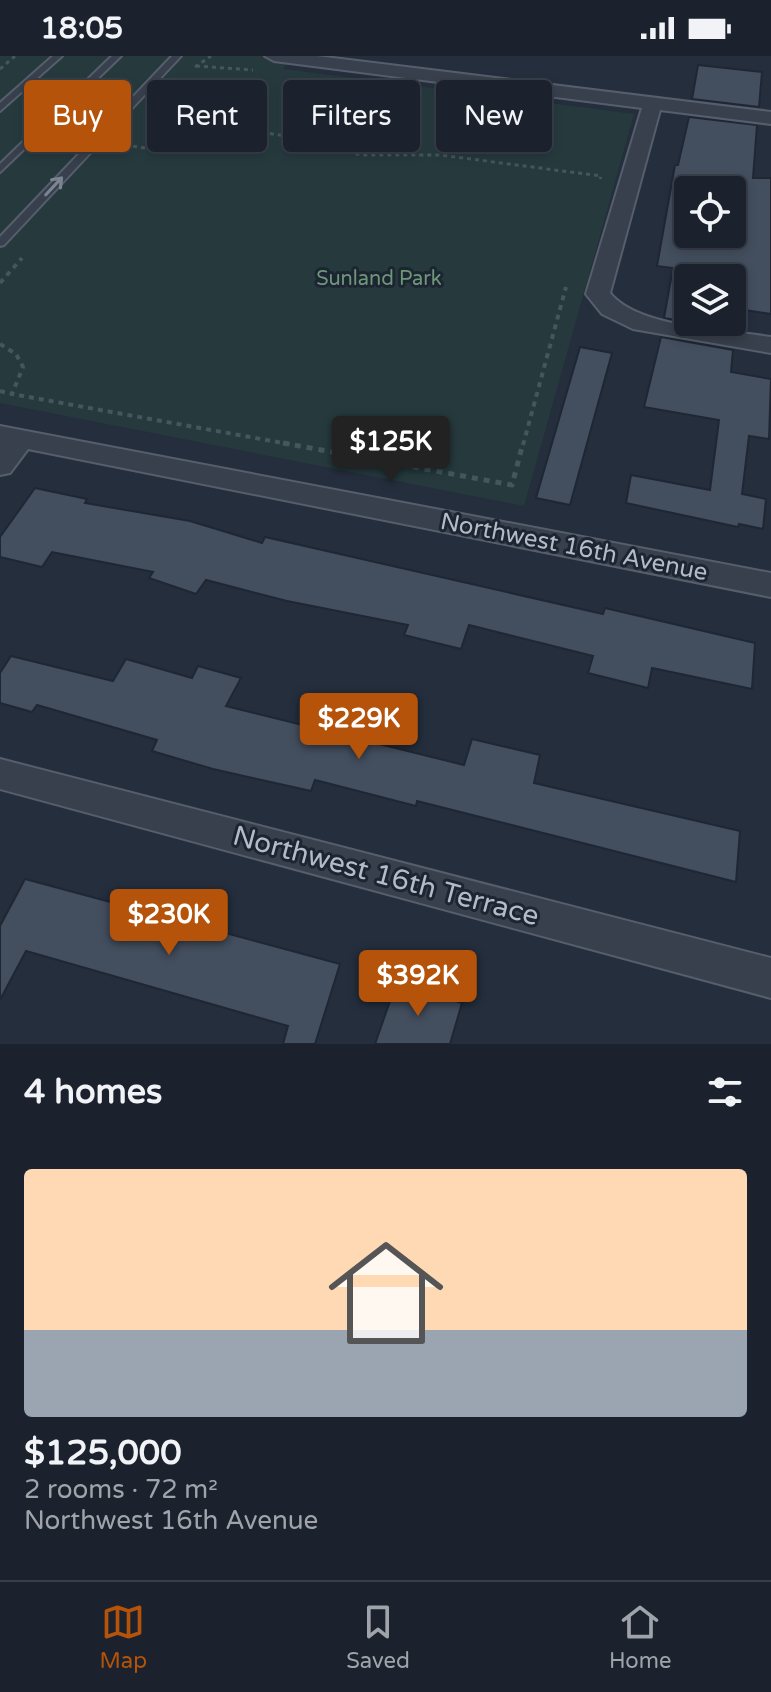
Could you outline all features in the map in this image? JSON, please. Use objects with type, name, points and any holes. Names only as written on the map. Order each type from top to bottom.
[{"type":"street","points":[[274,56],[771,118]]},
{"type":"street","points":[[652,104],[598,294],[610,309],[642,324],[771,345]]},
{"type":"street","points":[[0,466],[10,437]]},
{"type":"street","name":"Northwest 16th Avenue","points":[[10,437],[771,585]]},
{"type":"street","name":"Northwest 16th Terrace","points":[[0,774],[771,978]]},
{"type":"lane","points":[[0,108],[58,56]]},
{"type":"lane","points":[[0,169],[117,56]]},
{"type":"lane","points":[[0,243],[177,56]]},
{"type":"path","points":[[0,69],[15,56]]},
{"type":"path","points":[[267,133],[361,155],[440,155],[601,176],[596,191]]},
{"type":"path","points":[[0,391],[512,485],[568,281]]},
{"type":"path","points":[[0,344],[16,354],[23,367],[12,394]]},
{"type":"green space","name":"Sunland Park","points":[[0,56],[292,56],[283,69],[369,80],[283,80],[283,152],[420,152],[420,87],[436,89],[436,152],[552,152],[552,103],[634,114],[524,506],[0,403]]},
{"type":"building","points":[[698,65],[762,72],[759,107],[692,99]]},
{"type":"building","points":[[689,117],[757,125],[753,178],[771,178],[771,314],[746,310],[746,264],[674,264],[674,320],[664,318],[673,268],[657,266],[675,165],[678,165]]},
{"type":"building","points":[[661,337],[733,350],[731,372],[771,379],[769,439],[749,436],[742,494],[766,499],[763,529],[739,524],[738,527],[626,503],[631,475],[710,490],[719,420],[644,407]]},
{"type":"building","points":[[580,347],[612,353],[570,505],[536,498]]},
{"type":"building","points":[[35,488],[87,499],[85,503],[190,521],[262,543],[265,537],[603,614],[605,608],[755,643],[752,689],[652,668],[648,688],[588,673],[593,656],[469,625],[461,649],[404,635],[408,625],[287,601],[206,580],[196,594],[149,578],[153,572],[52,552],[42,567],[0,557],[0,537]]},
{"type":"building","points":[[11,656],[113,681],[126,659],[192,678],[198,666],[241,678],[226,706],[464,765],[472,739],[540,755],[534,783],[740,831],[736,882],[417,801],[416,806],[315,780],[311,791],[213,769],[152,751],[157,740],[37,705],[32,712],[0,703],[0,673]]},
{"type":"building","points":[[25,879],[340,964],[315,1044],[283,1044],[288,1026],[26,951],[0,1000],[0,926]]},
{"type":"building","points":[[397,981],[462,1003],[450,1044],[375,1044]]}]
